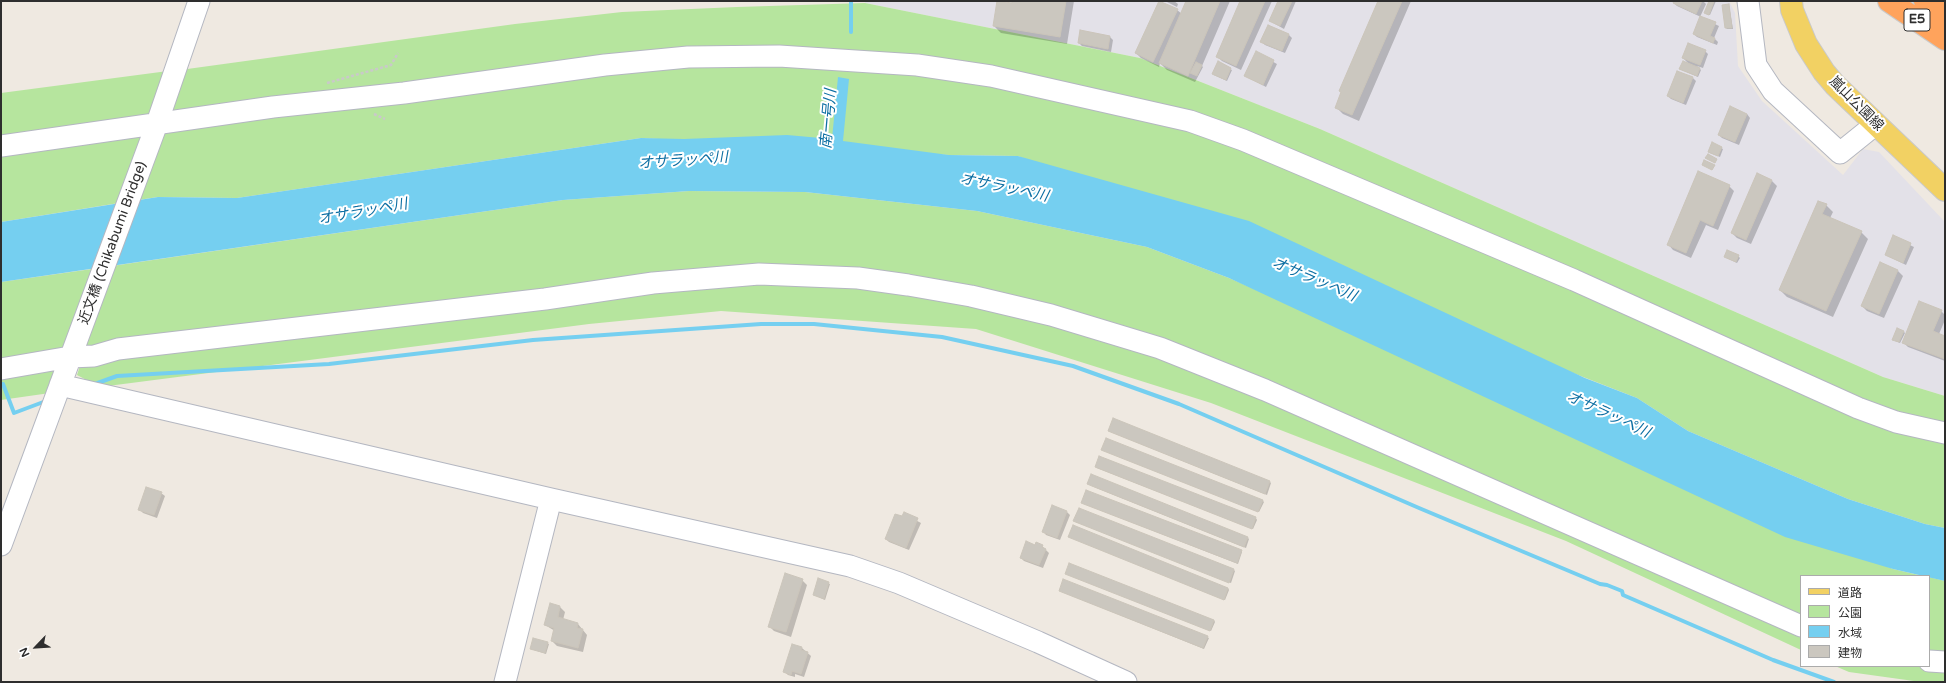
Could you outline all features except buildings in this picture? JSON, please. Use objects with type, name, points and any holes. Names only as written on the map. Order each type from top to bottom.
[{"type":"highway","name":"E5","points":[[1889,1],[1945,39]]},
{"type":"highway","name":"E5","points":[[1925,1],[1945,16]]},
{"type":"main road","name":"嵐山公園線","points":[[1791,1],[1799,28],[1815,60],[1835,85],[1945,190]]},
{"type":"street","name":"近文橋 (Chikabumi Bridge)","points":[[1,545],[156,127],[199,1]]},
{"type":"street","points":[[1748,1],[1756,65],[1773,91],[1840,153],[1876,124]]},
{"type":"street","points":[[1,146],[156,127],[273,106],[404,93],[605,65],[688,57],[779,56],[917,65],[991,76],[1190,121],[1243,140],[1574,280],[1858,408],[1896,422],[1945,433]]},
{"type":"street","points":[[1,369],[70,357],[94,356],[118,349],[243,333],[545,299],[660,282],[759,274],[858,278],[908,285],[971,296],[1051,314],[1160,348],[1265,390],[1800,626]]},
{"type":"street","points":[[60,385],[551,499],[850,566],[899,583],[1038,642],[1126,682]]},
{"type":"street","points":[[505,682],[551,499]]},
{"type":"street","points":[[1930,661],[1945,662]]},
{"type":"shaded area","points":[[865,1],[1729,1],[1735,13],[1738,66],[1762,101],[1843,175],[1863,149],[1879,152],[1945,222],[1945,396],[1883,377],[1320,129],[1140,58],[865,3]]},
{"type":"green space","points":[[865,3],[1140,58],[1320,129],[1883,377],[1945,396],[1945,528],[1925,524],[1848,499],[1688,431],[1637,398],[1018,156],[949,155],[641,138],[237,198],[158,197],[138,200],[180,70],[515,24],[622,12]]},
{"type":"green space","points":[[168,71],[119,203],[1,222],[1,93]]},
{"type":"green space","points":[[689,191],[805,192],[977,211],[1147,247],[1229,278],[1893,569],[1919,575],[1800,575],[1800,650],[1566,541],[1211,403],[976,329],[721,311],[589,324],[100,387],[77,375],[112,266],[563,200]]},
{"type":"green space","points":[[92,269],[50,393],[1,400],[1,282]]},
{"type":"green space","points":[[1930,577],[1945,581],[1945,682],[1921,682],[1849,672],[1837,667],[1930,667]]},
{"type":"water","name":"オサラッペ川","points":[[838,77],[849,79],[843,141],[949,155],[1018,156],[1249,221],[1585,378],[1637,398],[1688,431],[1848,499],[1925,524],[1945,528],[1945,581],[1930,578],[1930,575],[1919,575],[1893,569],[1785,537],[1229,278],[1147,247],[977,211],[805,192],[689,191],[563,200],[1,282],[1,222],[158,197],[237,198],[641,138],[684,139],[787,135],[832,139]]},
{"type":"waterway","name":"南一号川","points":[[851,1],[851,32]]},
{"type":"waterway","points":[[92,385],[117,376],[329,364],[533,340],[761,324],[814,324],[942,337],[1073,366],[1179,404],[1419,508],[1600,584],[1622,591],[1623,595],[1773,660],[1834,682]]},
{"type":"waterway","points":[[1,384],[3,384],[14,413],[46,401]]}]
